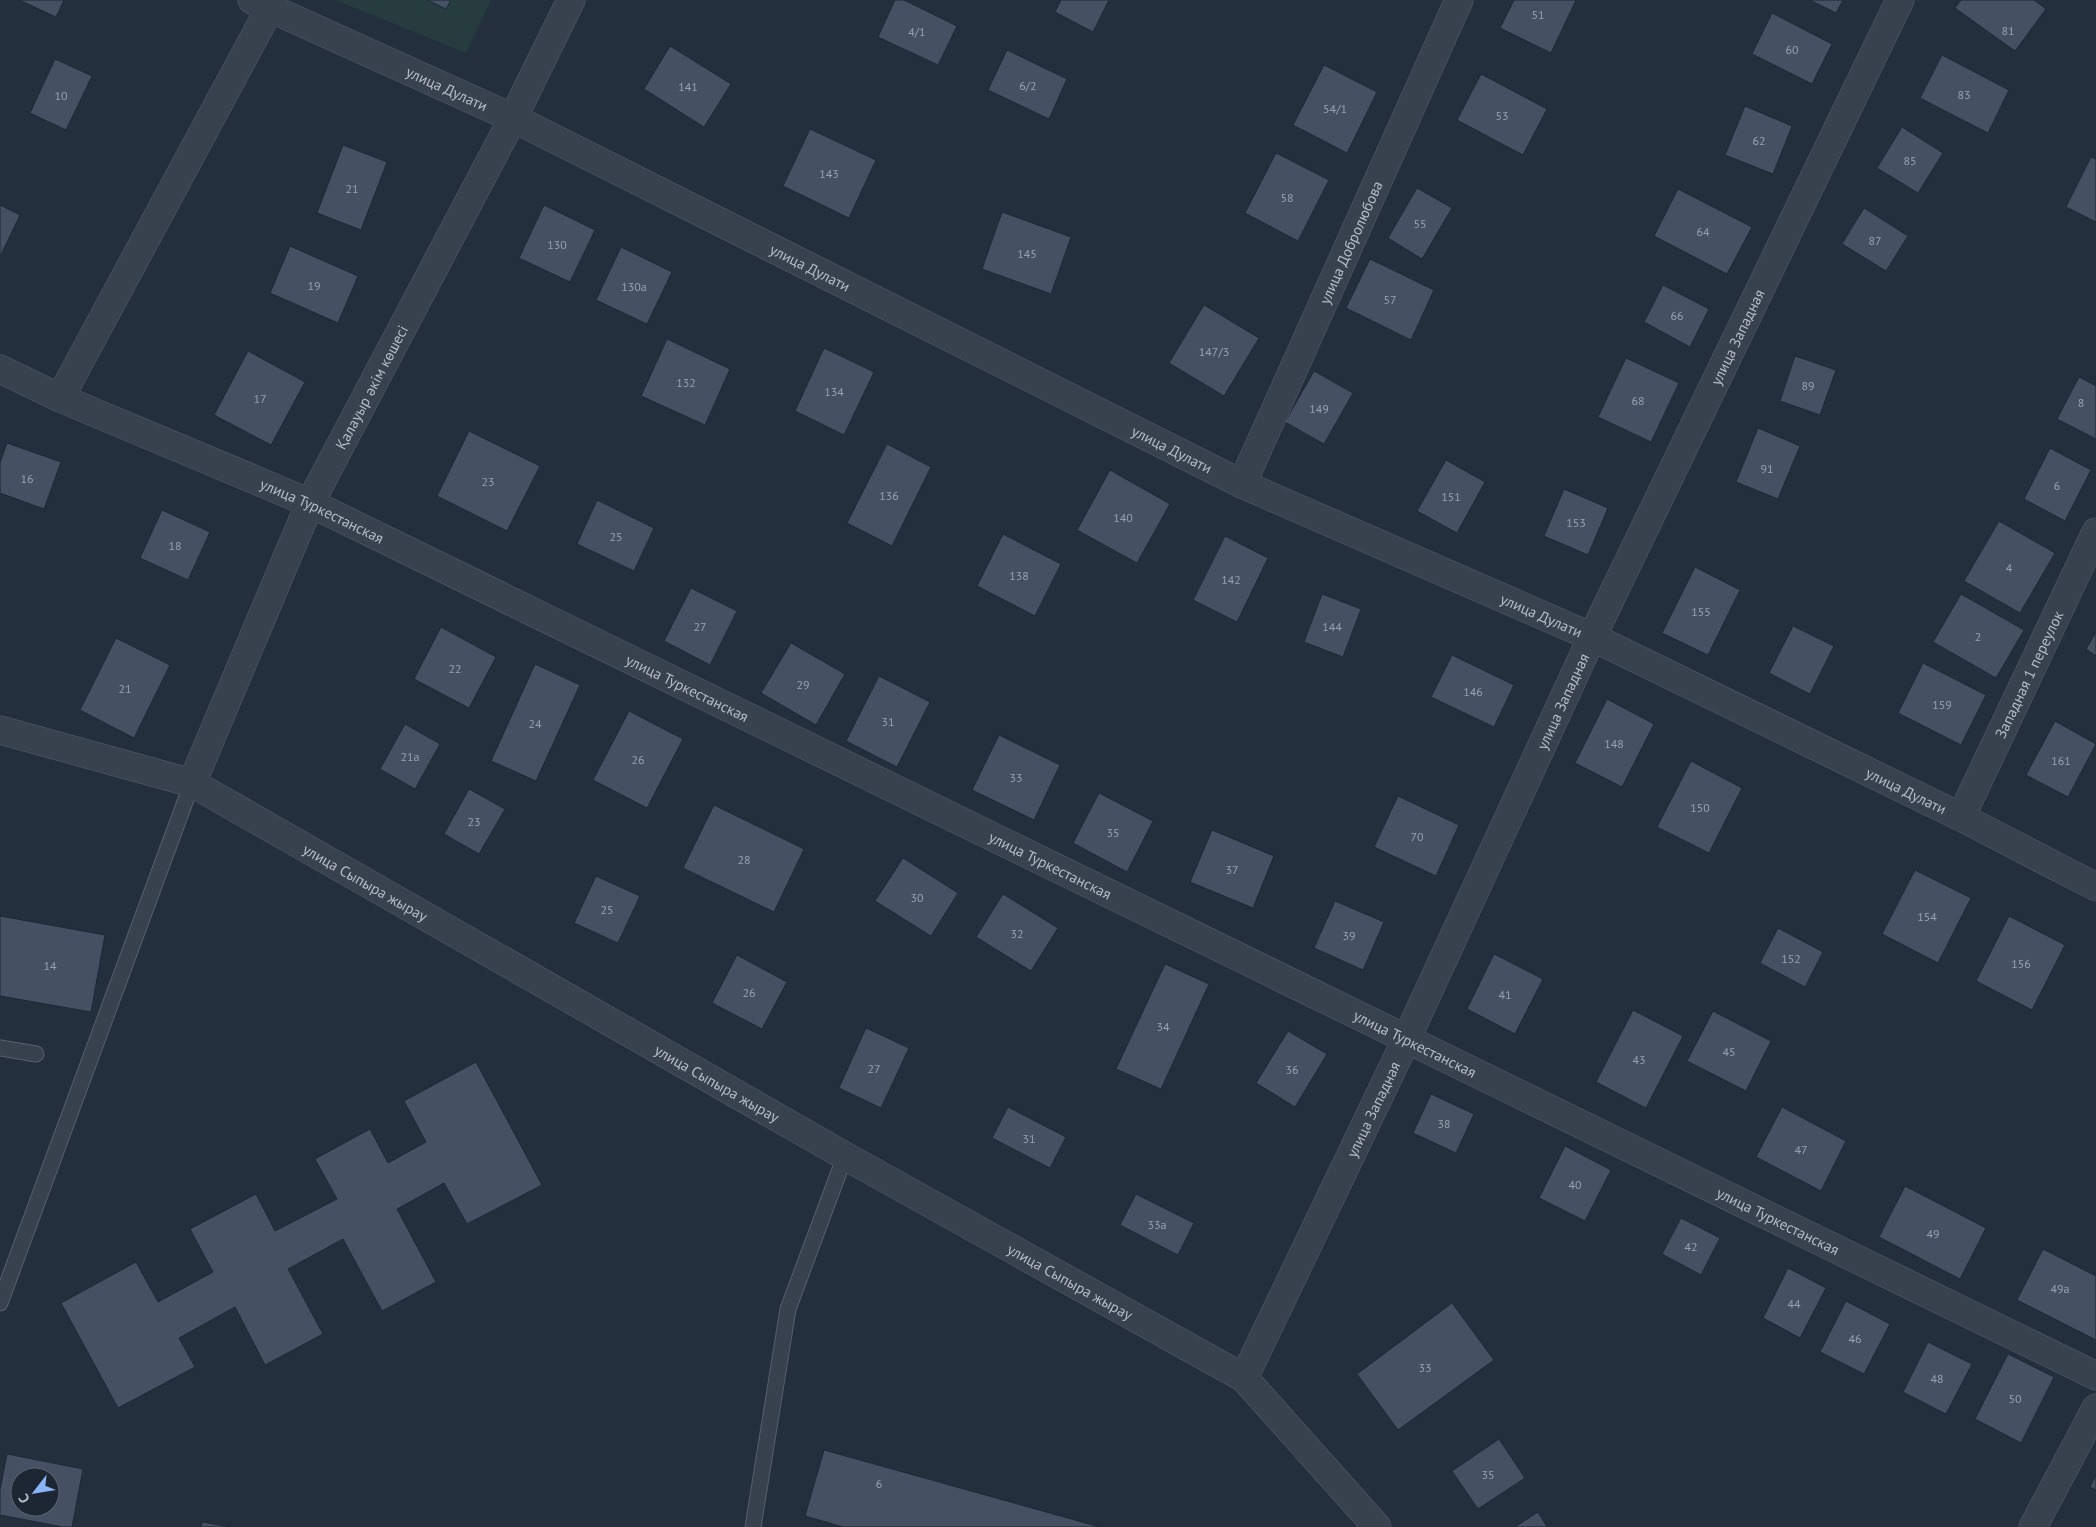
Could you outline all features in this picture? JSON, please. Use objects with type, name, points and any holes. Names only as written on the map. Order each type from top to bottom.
[{"type":"street","name":"Қалауыр әкім көшесі","points":[[192,783],[310,503],[513,118],[570,0]]},
{"type":"street","name":"улица Добролюбова","points":[[1242,484],[1459,0]]},
{"type":"street","name":"улица Западная","points":[[1244,1378],[1406,1040],[1592,637],[1900,0]]},
{"type":"street","name":"улица Дулати","points":[[261,4],[513,118],[1242,484],[1592,637],[1961,817],[2096,887]]},
{"type":"street","points":[[60,398],[261,4]]},
{"type":"street","name":"улица Туркестанская","points":[[0,369],[60,398],[310,503],[2096,1376]]},
{"type":"street","name":"Западная 1 переулок","points":[[1961,817],[2096,532]]},
{"type":"street","name":"улица Сыпыра жырау","points":[[0,730],[192,783],[845,1156],[1244,1378],[1377,1527]]},
{"type":"street","points":[[2033,1527],[2096,1408]]},
{"type":"lane","points":[[0,1303],[192,783]]},
{"type":"lane","points":[[0,1048],[36,1054]]},
{"type":"lane","points":[[753,1527],[788,1309],[845,1156]]},
{"type":"green space","points":[[336,0],[491,0],[466,53]]},
{"type":"building","points":[[19,0],[64,0],[56,17]]},
{"type":"building","points":[[427,0],[451,0],[446,9]]},
{"type":"building","points":[[895,0],[904,0],[957,26],[938,65],[878,37]]},
{"type":"building","points":[[1061,0],[1109,0],[1093,32],[1055,12]]},
{"type":"building","points":[[1514,0],[1576,0],[1551,53],[1500,28]]},
{"type":"building","points":[[1810,0],[1843,0],[1836,13]]},
{"type":"building","points":[[1961,0],[2034,0],[2046,9],[2015,51],[1955,8]]},
{"type":"building","points":[[1772,13],[1832,44],[1812,84],[1752,54]]},
{"type":"building","points":[[670,46],[731,84],[704,127],[644,89]]},
{"type":"building","points":[[1007,50],[1067,79],[1049,119],[988,90]]},
{"type":"building","points":[[1942,55],[2009,90],[1988,133],[1920,98]]},
{"type":"building","points":[[55,59],[92,76],[66,130],[30,113]]},
{"type":"building","points":[[1324,65],[1377,92],[1347,153],[1293,125]]},
{"type":"building","points":[[1481,74],[1547,109],[1523,155],[1457,120]]},
{"type":"building","points":[[1745,106],[1792,126],[1773,174],[1725,155]]},
{"type":"building","points":[[1902,127],[1943,153],[1918,193],[1877,168]]},
{"type":"building","points":[[810,129],[876,160],[849,218],[783,186]]},
{"type":"building","points":[[343,145],[387,162],[361,230],[317,213]]},
{"type":"building","points":[[1276,153],[1329,180],[1298,241],[1245,213]]},
{"type":"building","points":[[2091,157],[2096,159],[2096,222],[2066,207]]},
{"type":"building","points":[[1417,188],[1452,208],[1422,259],[1388,238]]},
{"type":"building","points":[[1678,189],[1752,227],[1727,274],[1654,236]]},
{"type":"building","points":[[0,205],[20,215],[0,257]]},
{"type":"building","points":[[544,205],[595,230],[570,282],[519,258]]},
{"type":"building","points":[[1864,208],[1908,236],[1886,271],[1842,244]]},
{"type":"building","points":[[1002,212],[1071,237],[1051,294],[982,269]]},
{"type":"building","points":[[290,246],[358,276],[338,323],[270,293]]},
{"type":"building","points":[[621,247],[672,272],[647,324],[596,300]]},
{"type":"building","points":[[1370,259],[1434,290],[1411,340],[1346,308]]},
{"type":"building","points":[[1663,285],[1709,309],[1690,347],[1644,322]]},
{"type":"building","points":[[1204,305],[1259,338],[1224,396],[1169,363]]},
{"type":"building","points":[[667,339],[730,369],[705,425],[641,396]]},
{"type":"building","points":[[824,348],[874,372],[844,435],[795,411]]},
{"type":"building","points":[[248,351],[305,382],[271,445],[214,415]]},
{"type":"building","points":[[1795,356],[1836,370],[1820,415],[1780,401]]},
{"type":"building","points":[[1626,358],[1679,383],[1651,442],[1598,417]]},
{"type":"building","points":[[1314,371],[1353,393],[1324,444],[1285,422]]},
{"type":"building","points":[[2079,377],[2096,386],[2096,439],[2057,419]]},
{"type":"building","points":[[1758,428],[1800,446],[1778,499],[1736,482]]},
{"type":"building","points":[[469,431],[540,466],[507,531],[437,496]]},
{"type":"building","points":[[7,443],[61,462],[44,509],[0,493],[0,463]]},
{"type":"building","points":[[887,444],[931,467],[892,546],[847,523]]},
{"type":"building","points":[[2050,448],[2091,470],[2065,521],[2024,499]]},
{"type":"building","points":[[1446,460],[1485,482],[1457,533],[1417,511]]},
{"type":"building","points":[[1110,470],[1170,504],[1137,563],[1077,530]]},
{"type":"building","points":[[1564,489],[1608,508],[1588,555],[1544,536]]},
{"type":"building","points":[[597,500],[654,528],[634,571],[577,544]]},
{"type":"building","points":[[162,510],[210,532],[188,580],[140,558]]},
{"type":"building","points":[[1999,521],[2055,553],[2020,613],[1964,581]]},
{"type":"building","points":[[1003,534],[1061,564],[1035,616],[977,586]]},
{"type":"building","points":[[1225,536],[1268,558],[1237,622],[1193,600]]},
{"type":"building","points":[[1695,567],[1740,590],[1708,655],[1662,633]]},
{"type":"building","points":[[691,588],[737,611],[710,665],[664,641]]},
{"type":"building","points":[[1322,594],[1361,609],[1343,657],[1304,642]]},
{"type":"building","points":[[1961,594],[2024,630],[1996,678],[1933,642]]},
{"type":"building","points":[[1793,626],[1834,646],[1810,694],[1769,673]]},
{"type":"building","points":[[441,627],[496,657],[469,708],[414,679]]},
{"type":"building","points":[[2096,632],[2096,656],[2086,649]]},
{"type":"building","points":[[116,638],[170,665],[134,738],[80,710]]},
{"type":"building","points":[[791,643],[845,674],[816,725],[761,693]]},
{"type":"building","points":[[1452,655],[1514,685],[1494,727],[1431,697]]},
{"type":"building","points":[[1923,663],[1986,695],[1961,745],[1898,713]]},
{"type":"building","points":[[535,664],[580,685],[536,781],[491,761]]},
{"type":"building","points":[[879,676],[930,702],[897,767],[846,741]]},
{"type":"building","points":[[1607,699],[1654,724],[1622,787],[1575,763]]},
{"type":"building","points":[[629,711],[683,739],[647,808],[593,780]]},
{"type":"building","points":[[2055,721],[2096,744],[2068,797],[2026,775]]},
{"type":"building","points":[[405,724],[440,744],[415,789],[380,769]]},
{"type":"building","points":[[999,735],[1060,765],[1034,820],[972,790]]},
{"type":"building","points":[[1691,761],[1742,788],[1709,853],[1657,827]]},
{"type":"building","points":[[469,789],[505,809],[479,854],[444,834]]},
{"type":"building","points":[[1099,793],[1153,821],[1127,872],[1073,843]]},
{"type":"building","points":[[1398,796],[1459,825],[1436,876],[1374,847]]},
{"type":"building","points":[[714,805],[804,849],[774,912],[683,868]]},
{"type":"building","points":[[1212,830],[1274,856],[1253,908],[1190,882]]},
{"type":"building","points":[[903,858],[958,893],[931,936],[875,901]]},
{"type":"building","points":[[1915,870],[1971,898],[1938,963],[1882,934]]},
{"type":"building","points":[[596,876],[640,896],[618,943],[574,923]]},
{"type":"building","points":[[1003,894],[1058,928],[1031,971],[976,937]]},
{"type":"building","points":[[1335,901],[1384,922],[1363,970],[1314,948]]},
{"type":"building","points":[[0,916],[105,935],[91,1012],[0,996]]},
{"type":"building","points":[[2009,916],[2065,945],[2032,1010],[1976,981]]},
{"type":"building","points":[[1778,928],[1823,952],[1805,987],[1760,963]]},
{"type":"building","points":[[1494,954],[1543,979],[1515,1034],[1467,1009]]},
{"type":"building","points":[[737,955],[787,982],[762,1029],[712,1003]]},
{"type":"building","points":[[1165,964],[1209,984],[1161,1089],[1116,1069]]},
{"type":"building","points":[[1633,1010],[1683,1036],[1646,1108],[1596,1082]]},
{"type":"building","points":[[1713,1011],[1771,1041],[1746,1091],[1687,1061]]},
{"type":"building","points":[[866,1028],[909,1048],[881,1108],[839,1088]]},
{"type":"building","points":[[1288,1031],[1327,1054],[1295,1107],[1256,1083]]},
{"type":"building","points":[[476,1062],[542,1185],[467,1224],[444,1183],[397,1209],[436,1282],[382,1311],[343,1239],[288,1269],[323,1334],[265,1365],[235,1307],[179,1338],[195,1367],[118,1408],[61,1303],[136,1262],[158,1302],[213,1272],[190,1229],[256,1194],[275,1231],[337,1199],[315,1159],[370,1129],[388,1163],[426,1142],[404,1101]]},
{"type":"building","points":[[1431,1094],[1474,1114],[1456,1153],[1413,1133]]},
{"type":"building","points":[[1008,1107],[1066,1137],[1050,1168],[992,1138]]},
{"type":"building","points":[[1782,1107],[1846,1141],[1821,1191],[1756,1157]]},
{"type":"building","points":[[1565,1146],[1611,1170],[1585,1221],[1539,1198]]},
{"type":"building","points":[[1905,1186],[1986,1228],[1960,1279],[1879,1237]]},
{"type":"building","points":[[1136,1194],[1194,1223],[1178,1255],[1120,1225]]},
{"type":"building","points":[[1681,1218],[1720,1238],[1701,1275],[1662,1254]]},
{"type":"building","points":[[2043,1249],[2096,1276],[2096,1340],[2017,1300]]},
{"type":"building","points":[[1788,1268],[1826,1288],[1800,1338],[1763,1318]]},
{"type":"building","points":[[1846,1301],[1890,1324],[1864,1374],[1820,1352]]},
{"type":"building","points":[[1452,1303],[1494,1360],[1398,1430],[1357,1374]]},
{"type":"building","points":[[1928,1342],[1972,1364],[1946,1414],[1903,1392]]},
{"type":"building","points":[[2008,1354],[2054,1377],[2021,1443],[1975,1419]]},
{"type":"building","points":[[1499,1439],[1525,1478],[1478,1509],[1452,1471]]},
{"type":"building","points":[[824,1450],[1100,1527],[843,1527],[805,1516]]},
{"type":"building","points":[[7,1454],[83,1469],[72,1527],[10,1517],[60,1517],[60,1467],[10,1467],[10,1517],[0,1515],[0,1490]]},
{"type":"building","points":[[2096,1475],[2096,1490],[2090,1487]]},
{"type":"building","points":[[1538,1512],[1547,1527],[1515,1527]]},
{"type":"building","points":[[202,1522],[231,1527],[201,1527]]}]
